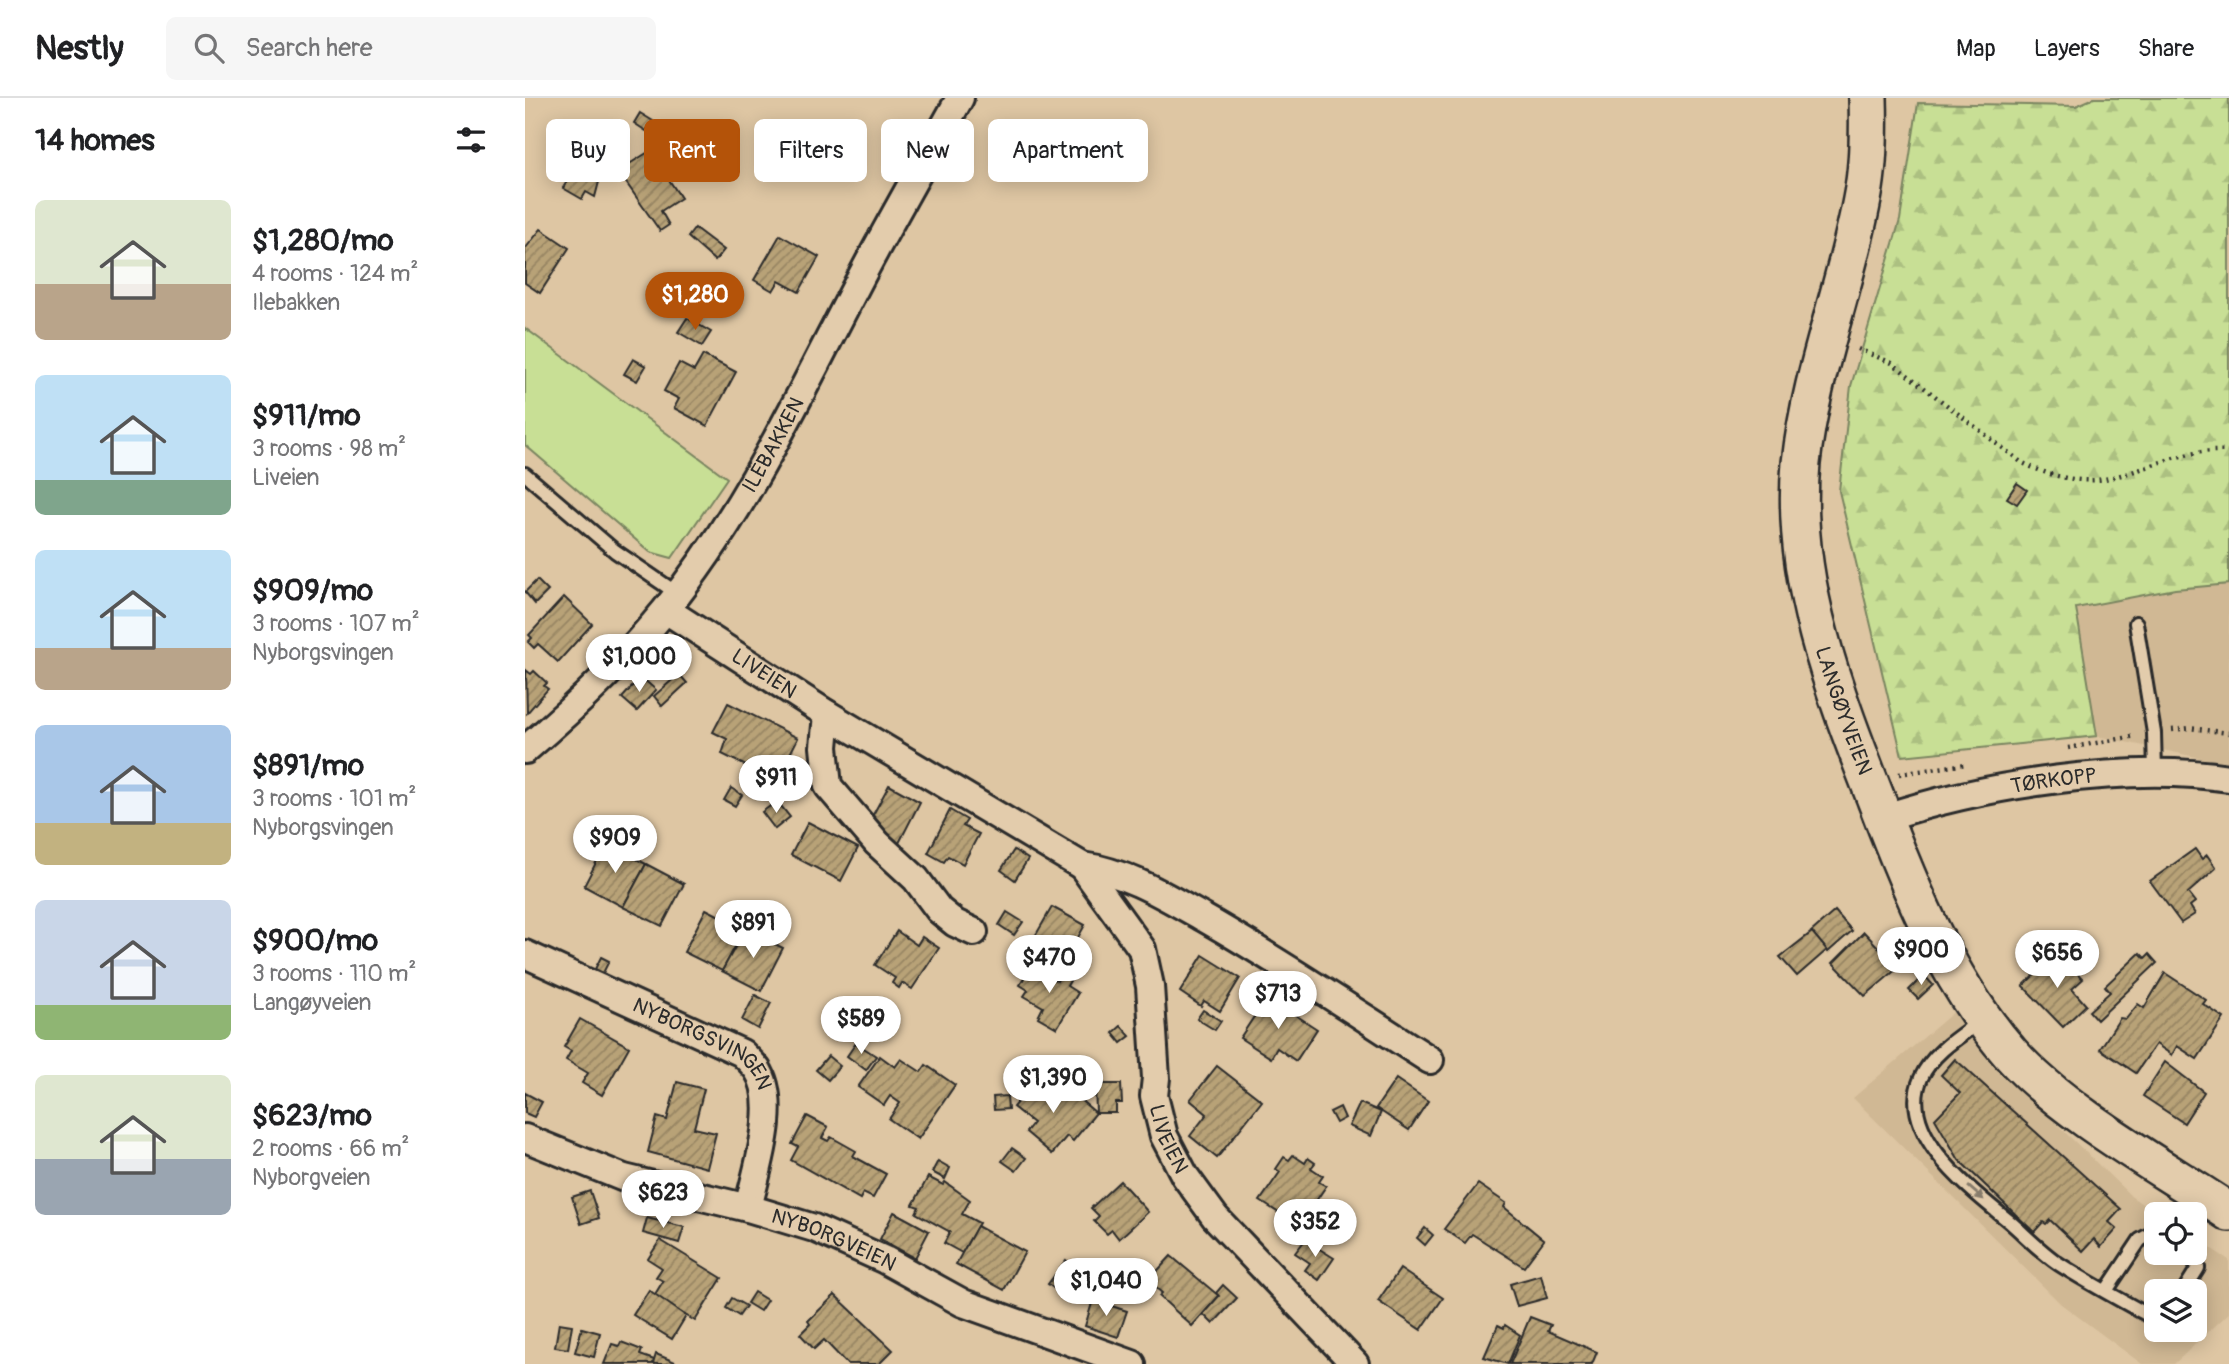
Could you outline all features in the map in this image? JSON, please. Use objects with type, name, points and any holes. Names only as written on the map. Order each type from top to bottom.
[{"type":"main road","name":"LANGØYVEIEN","points":[[1868,98],[1869,139],[1863,192],[1807,420],[1801,469],[1800,512],[1804,560],[1818,629],[1843,713],[1883,818],[1939,946],[1984,1019],[2012,1055],[2050,1089],[2209,1208]]},
{"type":"street","name":"ILEBAKKEN","points":[[525,750],[558,722],[672,602],[745,495],[960,98]]},
{"type":"street","name":"LIVEIEN","points":[[672,602],[827,714],[1082,866],[1102,869],[1157,891],[1254,946],[1430,1060]]},
{"type":"street","points":[[827,714],[824,747],[828,786],[877,843],[916,879],[939,910],[955,923],[974,932]]},
{"type":"street","name":"TØRKOPP","points":[[1883,818],[1912,808],[2029,785],[2155,772],[2229,778]]},
{"type":"street","name":"LIVEIEN","points":[[1082,866],[1142,949],[1150,986],[1154,1096],[1172,1153],[1199,1198],[1215,1217],[1355,1364]]},
{"type":"street","name":"NYBORGSVINGEN","points":[[525,954],[742,1053],[758,1070],[765,1093],[766,1117],[748,1208]]},
{"type":"street","name":"NYBORGVEIEN","points":[[525,1138],[624,1178],[748,1208],[814,1228],[885,1260],[963,1303],[1132,1364]]},
{"type":"lane","points":[[525,474],[672,602]]},
{"type":"lane","points":[[2136,623],[2154,733],[2155,772]]},
{"type":"lane","points":[[1984,1019],[1943,1049],[1921,1078],[1917,1094],[1920,1120],[1930,1144],[1954,1174],[2057,1263],[2144,1313]]},
{"type":"lane","points":[[2106,1291],[2144,1238]]},
{"type":"path","points":[[1851,360],[1856,337]]},
{"type":"path","points":[[1854,347],[1892,363],[2021,462],[2044,474],[2107,479],[2176,455],[2204,450],[2229,451]]},
{"type":"path","points":[[1894,762],[1901,781]]},
{"type":"shaded area","points":[[2229,584],[2229,764],[2097,736],[2075,608],[2175,589]]},
{"type":"shaded area","points":[[1956,1010],[2010,1079],[2132,1197],[2144,1205],[2144,1265],[2207,1265],[2207,1246],[2229,1260],[2229,1313],[2207,1333],[2207,1279],[2144,1279],[2144,1342],[2198,1342],[2174,1364],[2142,1364],[2061,1304],[1853,1098]]},
{"type":"green space","points":[[2094,98],[2229,98],[2229,584],[2175,589],[2076,608],[2097,736],[1902,756],[1839,491],[1851,386],[1900,220],[1918,103],[2076,106]]},
{"type":"green space","points":[[525,328],[727,478],[672,558],[650,552],[525,445]]},
{"type":"building","points":[[640,113],[650,119],[644,119],[644,130],[634,123]]},
{"type":"building","points":[[644,155],[644,182],[670,182],[681,198],[661,211],[669,225],[660,231],[626,182],[630,182],[630,164]]},
{"type":"building","points":[[567,182],[599,182],[595,197],[586,192],[582,199],[563,188]]},
{"type":"building","points":[[695,228],[724,250],[715,261],[688,237]]},
{"type":"building","points":[[541,229],[569,248],[540,293],[525,283],[525,249]]},
{"type":"building","points":[[780,235],[819,257],[799,292],[779,281],[773,291],[754,280]]},
{"type":"building","points":[[687,318],[711,332],[702,346],[678,332]]},
{"type":"building","points":[[703,355],[736,372],[707,426],[674,408],[679,399],[664,391],[679,363],[694,371]]},
{"type":"building","points":[[633,359],[646,366],[637,381],[624,374]]},
{"type":"building","points":[[2017,483],[2027,490],[2017,504],[2007,498]]},
{"type":"building","points":[[537,580],[548,591],[535,604],[525,592]]},
{"type":"building","points":[[564,597],[592,624],[558,662],[538,644],[534,648],[528,642],[532,638],[529,635]]},
{"type":"building","points":[[526,670],[531,674],[534,671],[547,683],[544,686],[548,689],[527,713]]},
{"type":"building","points":[[679,674],[687,683],[662,706],[654,696]]},
{"type":"building","points":[[641,677],[656,690],[637,711],[622,698]]},
{"type":"building","points":[[728,703],[798,738],[782,770],[762,759],[756,771],[722,754],[727,739],[713,732]]},
{"type":"building","points":[[889,785],[920,802],[897,847],[868,824]]},
{"type":"building","points":[[731,788],[742,795],[735,806],[724,800]]},
{"type":"building","points":[[777,801],[790,817],[775,829],[762,812]]},
{"type":"building","points":[[950,810],[967,820],[963,826],[979,834],[963,864],[948,856],[944,862],[928,853]]},
{"type":"building","points":[[808,822],[858,848],[841,881],[791,855]]},
{"type":"building","points":[[606,843],[646,864],[623,907],[584,886]]},
{"type":"building","points":[[2195,849],[2202,859],[2207,855],[2216,868],[2188,893],[2195,902],[2190,906],[2195,914],[2181,923],[2150,881]]},
{"type":"building","points":[[1014,850],[1028,859],[1015,880],[1001,870]]},
{"type":"building","points":[[646,864],[684,884],[662,926],[623,907]]},
{"type":"building","points":[[1052,907],[1085,925],[1067,957],[1057,951],[1053,957],[1030,945]]},
{"type":"building","points":[[706,909],[745,929],[722,971],[684,952]]},
{"type":"building","points":[[1835,911],[1852,931],[1828,952],[1811,932]]},
{"type":"building","points":[[1007,912],[1023,922],[1014,935],[999,925]]},
{"type":"building","points":[[745,929],[783,948],[761,991],[722,971]]},
{"type":"building","points":[[897,931],[917,945],[922,937],[939,948],[912,989],[902,983],[899,988],[892,983],[895,978],[875,965]]},
{"type":"building","points":[[1812,932],[1827,950],[1797,976],[1780,957]]},
{"type":"building","points":[[1864,932],[1898,968],[1865,996],[1833,963]]},
{"type":"building","points":[[2057,953],[2083,979],[2072,989],[2086,1005],[2063,1027],[2023,986]]},
{"type":"building","points":[[2140,953],[2145,958],[2149,954],[2157,963],[2097,1020],[2089,1011],[2110,992],[2105,986]]},
{"type":"building","points":[[1203,955],[1240,978],[1220,1011],[1204,1001],[1201,1006],[1180,992]]},
{"type":"building","points":[[601,957],[609,961],[603,973],[595,969]]},
{"type":"building","points":[[1031,966],[1057,981],[1061,973],[1071,979],[1067,986],[1078,993],[1057,1028],[1038,1017],[1043,1007],[1024,996],[1028,990],[1020,985]]},
{"type":"building","points":[[2165,973],[2206,1000],[2203,1004],[2224,1018],[2197,1059],[2177,1046],[2172,1055],[2156,1044],[2136,1073],[2100,1049],[2120,1018],[2126,1019],[2138,1004],[2144,1008]]},
{"type":"building","points":[[1924,975],[1933,985],[1918,999],[1909,990]]},
{"type":"building","points":[[755,995],[771,1003],[758,1029],[742,1020]]},
{"type":"building","points":[[1265,1000],[1279,1009],[1283,1003],[1293,1009],[1291,1012],[1317,1029],[1296,1061],[1277,1048],[1271,1058],[1240,1038]]},
{"type":"building","points":[[1203,1010],[1221,1021],[1215,1030],[1197,1019]]},
{"type":"building","points":[[580,1019],[629,1047],[602,1095],[582,1083],[588,1073],[566,1060],[571,1051],[564,1047]]},
{"type":"building","points":[[1121,1026],[1130,1036],[1121,1043],[1113,1033]]},
{"type":"building","points":[[856,1043],[876,1056],[866,1070],[847,1056]]},
{"type":"building","points":[[828,1056],[840,1066],[828,1080],[816,1070]]},
{"type":"building","points":[[880,1056],[895,1067],[901,1059],[921,1072],[926,1065],[955,1085],[918,1139],[889,1119],[900,1103],[890,1096],[884,1105],[858,1087]]},
{"type":"building","points":[[1955,1059],[2121,1209],[2109,1222],[2117,1229],[2101,1247],[2094,1239],[2083,1251],[2050,1220],[2046,1224],[2043,1222],[2034,1232],[1959,1160],[1935,1119],[1960,1093],[1941,1075]]},
{"type":"building","points":[[2165,1062],[2204,1092],[2184,1123],[2143,1096]]},
{"type":"building","points":[[1217,1066],[1262,1101],[1217,1158],[1190,1136],[1207,1114],[1190,1100]]},
{"type":"building","points":[[1039,1076],[1068,1100],[1073,1094],[1096,1113],[1073,1141],[1067,1136],[1052,1154],[1026,1132],[1033,1123],[1013,1107]]},
{"type":"building","points":[[1396,1079],[1428,1101],[1409,1130],[1376,1108]]},
{"type":"building","points":[[677,1082],[704,1089],[694,1128],[716,1133],[707,1168],[648,1152],[657,1117],[667,1120]]},
{"type":"building","points":[[1095,1084],[1121,1084],[1122,1103],[1116,1103],[1116,1113],[1096,1113]]},
{"type":"building","points":[[525,1093],[542,1102],[534,1117],[525,1113]]},
{"type":"building","points":[[1007,1096],[1008,1109],[994,1110],[993,1097]]},
{"type":"building","points":[[1360,1103],[1381,1112],[1371,1136],[1349,1126]]},
{"type":"building","points":[[1340,1107],[1345,1118],[1336,1123],[1330,1112]]},
{"type":"building","points":[[807,1116],[828,1127],[822,1138],[828,1141],[831,1137],[856,1151],[853,1156],[886,1174],[873,1198],[863,1193],[860,1199],[791,1160],[798,1147],[792,1144]]},
{"type":"building","points":[[1012,1148],[1026,1158],[1016,1171],[1002,1161]]},
{"type":"building","points":[[1293,1155],[1305,1163],[1308,1158],[1315,1163],[1311,1168],[1323,1176],[1319,1182],[1326,1186],[1314,1204],[1316,1208],[1298,1225],[1260,1201],[1280,1172],[1276,1169],[1284,1157],[1289,1160]]},
{"type":"building","points":[[938,1161],[950,1168],[945,1179],[932,1172]]},
{"type":"building","points":[[928,1177],[943,1185],[945,1182],[970,1200],[962,1214],[979,1223],[962,1253],[944,1243],[950,1232],[916,1213],[919,1207],[913,1205]]},
{"type":"building","points":[[1120,1181],[1148,1212],[1119,1239],[1112,1230],[1107,1234],[1094,1221],[1099,1216],[1091,1208]]},
{"type":"building","points":[[1478,1184],[1506,1203],[1504,1207],[1544,1240],[1524,1267],[1472,1234],[1465,1243],[1444,1229]]},
{"type":"building","points":[[590,1191],[599,1218],[581,1224],[572,1197]]},
{"type":"building","points":[[894,1212],[929,1231],[915,1258],[880,1239]]},
{"type":"building","points":[[647,1218],[684,1227],[679,1243],[643,1233]]},
{"type":"building","points":[[977,1226],[1025,1252],[1004,1290],[956,1264]]},
{"type":"building","points":[[1425,1228],[1433,1235],[1425,1245],[1417,1238]]},
{"type":"building","points":[[660,1240],[722,1278],[695,1321],[654,1296],[663,1281],[656,1277],[662,1268],[648,1259]]},
{"type":"building","points":[[1305,1240],[1334,1258],[1319,1280],[1305,1270],[1310,1263],[1295,1253]]},
{"type":"building","points":[[1171,1256],[1219,1296],[1192,1326],[1159,1296],[1162,1293],[1148,1281]]},
{"type":"building","points":[[1066,1260],[1079,1270],[1062,1294],[1048,1284]]},
{"type":"building","points":[[1400,1269],[1443,1298],[1421,1330],[1378,1301]]},
{"type":"building","points":[[1541,1275],[1547,1298],[1517,1306],[1510,1284]]},
{"type":"building","points":[[1223,1285],[1237,1298],[1213,1324],[1203,1314],[1219,1296],[1216,1293]]},
{"type":"building","points":[[649,1290],[686,1316],[672,1339],[633,1315]]},
{"type":"building","points":[[754,1292],[767,1300],[760,1311],[747,1303]]},
{"type":"building","points":[[835,1295],[893,1350],[879,1364],[847,1364],[824,1340],[814,1349],[800,1334],[810,1324],[808,1321]]},
{"type":"building","points":[[732,1298],[746,1306],[739,1316],[726,1308]]},
{"type":"building","points":[[1093,1300],[1127,1311],[1118,1337],[1085,1326]]},
{"type":"building","points":[[1530,1317],[1551,1325],[1548,1331],[1597,1352],[1592,1364],[1510,1364]]},
{"type":"building","points":[[559,1323],[572,1325],[568,1349],[555,1347]]},
{"type":"building","points":[[1498,1325],[1504,1328],[1505,1325],[1520,1335],[1508,1364],[1484,1357]]},
{"type":"building","points":[[582,1328],[600,1333],[594,1357],[575,1352]]},
{"type":"building","points":[[621,1342],[642,1350],[640,1355],[654,1360],[653,1364],[604,1364],[612,1344],[619,1346]]},
{"type":"building","points":[[656,1354],[675,1362],[675,1364],[653,1364]]}]
